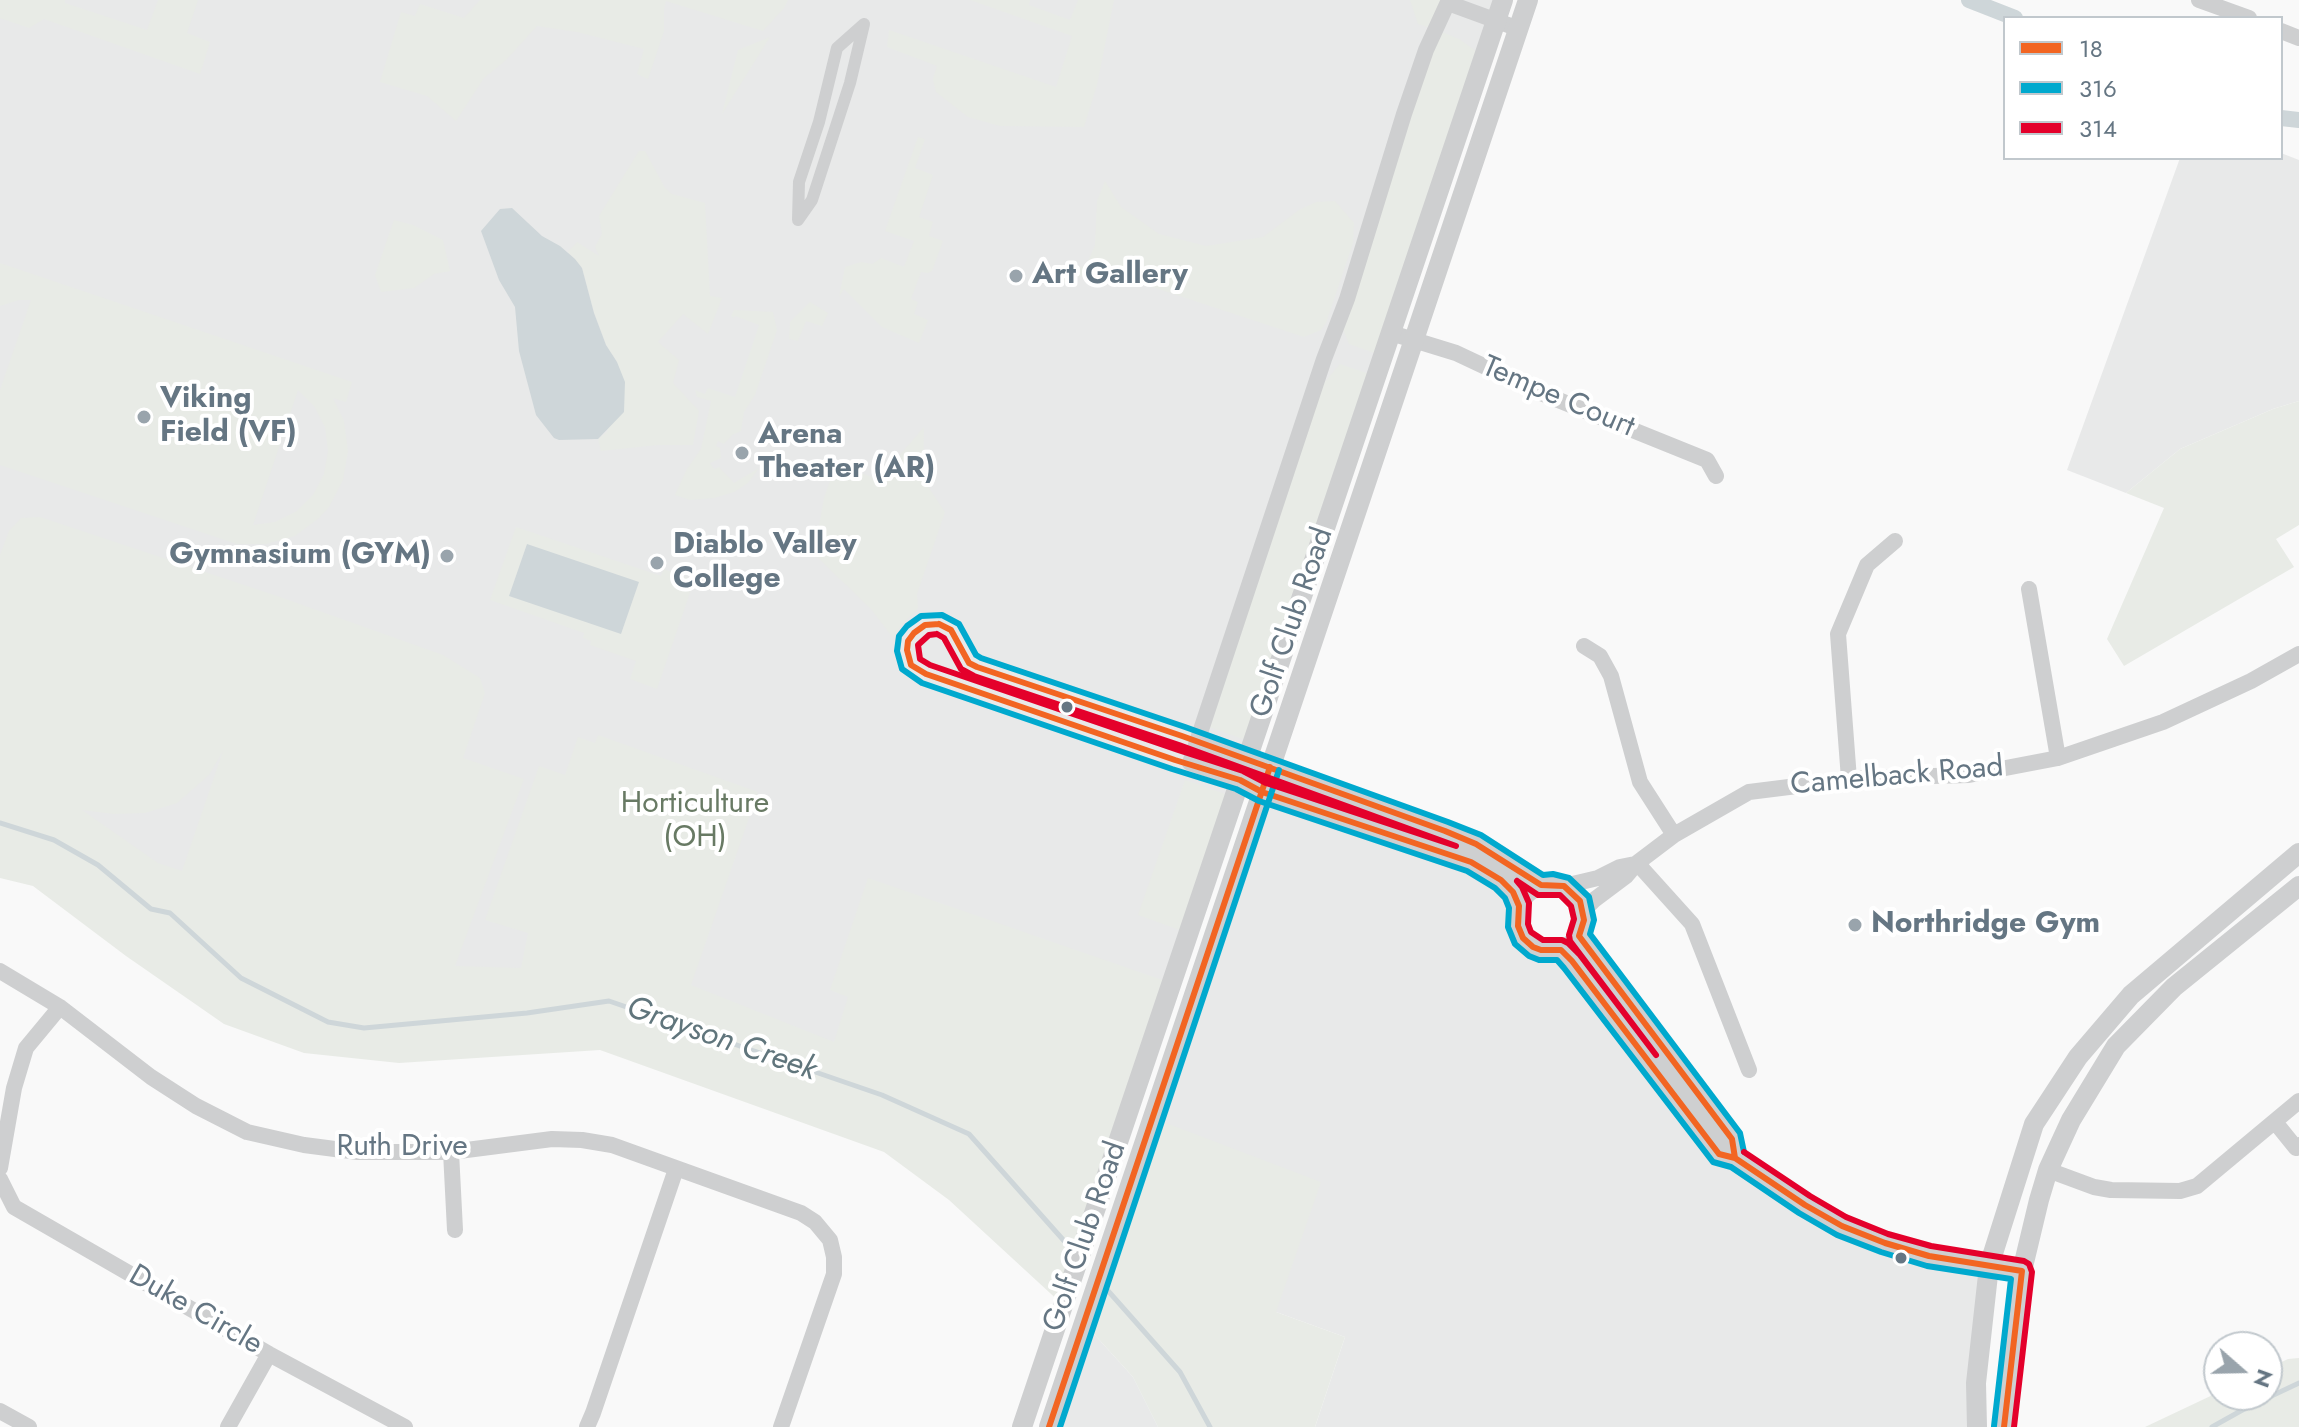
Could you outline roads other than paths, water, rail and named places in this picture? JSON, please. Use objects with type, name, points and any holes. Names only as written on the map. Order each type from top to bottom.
[{"type":"street","name":"Golf Club Road","points":[[1022,1427],[1503,0]]},
{"type":"street","name":"Golf Club Road","points":[[1049,1427],[1528,0]]},
{"type":"street","points":[[2199,0],[2243,16]]},
{"type":"street","points":[[1519,29],[1448,2],[1426,50],[1347,299],[1324,359],[1190,763],[1240,780],[1262,792],[1471,862],[1501,880],[1513,892],[1519,906],[1518,926],[1527,943],[1541,950],[1561,950],[1579,936],[1584,920],[1583,911],[1580,901],[1564,886],[1541,885],[1532,890],[1519,906]]},
{"type":"street","points":[[864,24],[850,83],[812,200],[798,220],[799,182],[819,122],[837,48],[864,24]]},
{"type":"street","points":[[819,122],[839,119]]},
{"type":"street","name":"Tempe Court","points":[[1391,333],[1456,353],[1541,393],[1707,460],[1716,476]]},
{"type":"street","points":[[1849,779],[1838,634],[1867,565],[1895,541]]},
{"type":"street","points":[[2029,589],[2058,758]]},
{"type":"street","points":[[1584,646],[1600,656],[1611,676],[1640,782],[1674,835]]},
{"type":"street","name":"Camelback Road","points":[[1583,911],[1674,835],[1749,792],[1849,779],[1969,775],[2058,758],[2163,722],[2251,681],[2299,654]]},
{"type":"street","points":[[1197,743],[1476,844],[1541,885]]},
{"type":"street","points":[[1977,1427],[1976,1383],[1989,1266],[2034,1124],[2078,1057],[2131,995],[2299,853]]},
{"type":"street","points":[[1637,863],[1692,924],[1749,1070]]},
{"type":"street","name":"Camelback Road","points":[[1564,886],[1598,878],[1637,863]]},
{"type":"street","points":[[2004,1427],[2022,1271],[2048,1170],[2071,1120],[2116,1046],[2174,987],[2299,886]]},
{"type":"street","points":[[1579,936],[1732,1139],[1735,1158]]},
{"type":"street","points":[[1561,950],[1719,1154],[1735,1158],[1842,1226],[1885,1243],[1929,1256],[2022,1271]]},
{"type":"street","name":"Ruth Drive","points":[[0,971],[60,1007],[151,1077],[196,1106],[247,1132],[304,1145],[358,1152],[451,1152],[552,1139],[582,1140],[612,1145],[801,1213],[815,1222],[830,1240],[834,1274],[781,1427]]},
{"type":"street","points":[[0,1168],[14,1088],[26,1048],[60,1007]]},
{"type":"street","points":[[2048,1170],[2111,1190],[2180,1191],[2197,1186],[2299,1101]]},
{"type":"street","points":[[2275,1122],[2296,1148],[2299,1145]]},
{"type":"street","points":[[451,1152],[455,1230]]},
{"type":"street","points":[[587,1427],[676,1169]]},
{"type":"street","name":"Duke Circle","points":[[0,1179],[14,1207],[269,1354],[405,1427]]},
{"type":"street","points":[[228,1427],[269,1354]]},
{"type":"street","points":[[0,1411],[29,1427]]},
{"type":"waterway","points":[[1969,0],[2010,16]]},
{"type":"waterway","points":[[2283,118],[2299,120]]},
{"type":"waterway","name":"Grayson Creek","points":[[0,823],[54,840],[98,865],[151,909],[170,913],[241,978],[328,1022],[364,1028],[527,1013],[609,1001],[882,1095],[969,1134],[1074,1252]]},
{"type":"waterway","name":"Grayson Creek","points":[[1102,1284],[1180,1372],[1210,1427]]},
{"type":"waterway","name":"Grayson Creek","points":[[2212,1427],[2299,1383]]},
{"type":"place","name":"Art Gallery","points":[[1016,276]]},
{"type":"place","name":"Viking Field (VF)","points":[[144,417]]},
{"type":"place","name":"Arena Theater (AR)","points":[[742,453]]},
{"type":"place","name":"Gymnasium (GYM)","points":[[447,556]]},
{"type":"place","name":"Diablo Valley College","points":[[657,563]]},
{"type":"place","name":"Northridge Gym","points":[[1855,925]]},
{"type":"park label","name":"Horticulture (OH)","points":[[695,822]]}]
